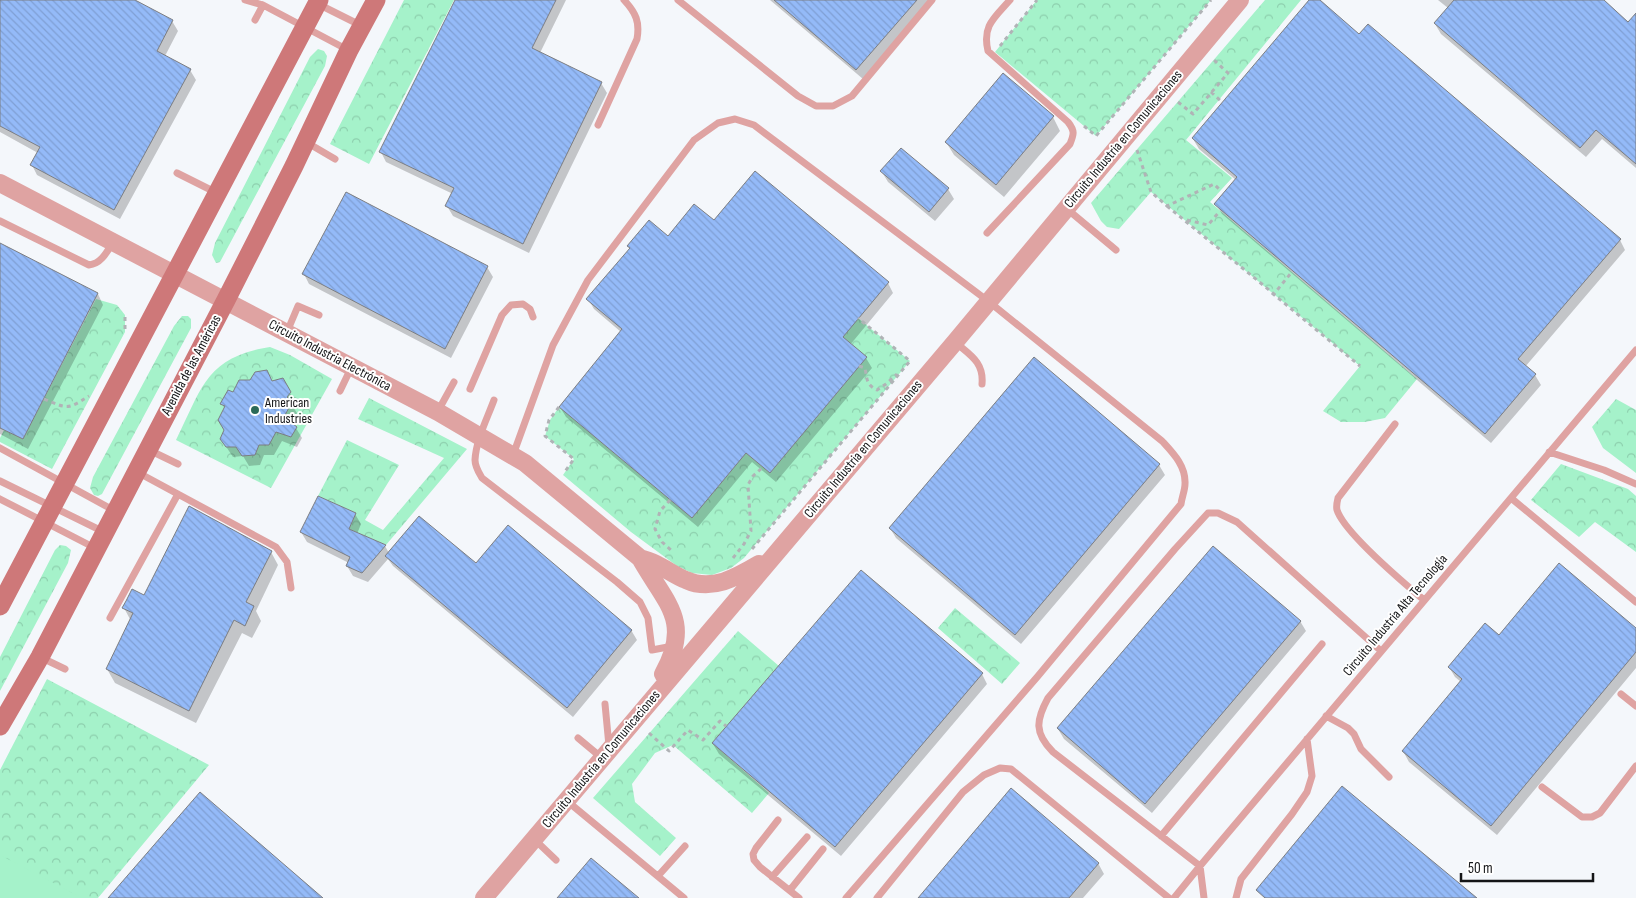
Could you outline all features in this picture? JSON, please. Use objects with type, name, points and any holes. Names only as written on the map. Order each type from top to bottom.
[{"type":"main road","name":"Avenida de las Américas","points":[[0,726],[40,657],[99,540],[226,300],[349,50],[376,0]]},
{"type":"main road","points":[[0,606],[305,27],[316,1]]},
{"type":"street","name":"Circuito Industria en Comunicaciones","points":[[484,898],[1240,0]]},
{"type":"street","name":"Circuito Industria Electrónica","points":[[0,183],[352,366],[480,436],[525,463],[640,558],[658,565],[671,574],[688,582],[721,583],[739,576],[772,556]]},
{"type":"street","name":"Circuito Industria Electrónica","points":[[640,558],[671,607],[676,623],[676,646],[673,656],[643,709]]},
{"type":"lane","points":[[245,0],[263,5],[349,50]]},
{"type":"lane","points":[[598,125],[637,39],[639,27],[636,17],[624,0]]},
{"type":"lane","points":[[678,0],[798,96],[816,106],[833,106],[852,96],[932,0]]},
{"type":"lane","points":[[987,233],[1070,144],[1074,134],[1074,129],[1068,122],[988,51],[985,41],[989,23],[1010,0]]},
{"type":"lane","points":[[316,1],[362,26]]},
{"type":"lane","points":[[255,20],[263,5]]},
{"type":"lane","points":[[513,456],[553,344],[588,280],[694,140],[718,123],[735,119],[754,125],[988,301],[1162,441],[1175,455],[1183,470],[1185,483],[1180,504],[1038,676],[846,898]]},
{"type":"lane","points":[[305,142],[335,160]]},
{"type":"lane","points":[[177,173],[217,194]]},
{"type":"lane","points":[[1065,208],[1116,250]]},
{"type":"lane","points":[[0,221],[90,265],[94,265],[102,259],[113,242]]},
{"type":"lane","points":[[470,389],[497,324],[505,310],[511,305],[523,304],[530,309],[533,317]]},
{"type":"lane","points":[[286,332],[298,306],[319,315]]},
{"type":"lane","points":[[954,342],[978,362],[983,373],[982,384]]},
{"type":"lane","name":"Circuito Industria Alta Tecnología","points":[[1174,898],[1636,350]]},
{"type":"lane","points":[[340,391],[352,366]]},
{"type":"lane","points":[[438,412],[454,382]]},
{"type":"lane","points":[[494,400],[480,436],[475,461],[477,470],[482,478],[617,582],[640,602],[648,618],[652,650],[676,646]]},
{"type":"lane","points":[[1395,424],[1338,498],[1336,504],[1337,511],[1346,525],[1369,549],[1424,600]]},
{"type":"lane","points":[[0,448],[115,511]]},
{"type":"lane","points":[[148,449],[178,464]]},
{"type":"lane","points":[[1549,452],[1604,470],[1636,484]]},
{"type":"lane","points":[[136,472],[276,547],[287,562],[291,588]]},
{"type":"lane","points":[[0,480],[48,514],[99,540]]},
{"type":"lane","points":[[110,618],[178,494]]},
{"type":"lane","points":[[1511,498],[1636,602]]},
{"type":"lane","points":[[0,499],[48,514],[99,540]]},
{"type":"lane","points":[[1204,898],[1200,866],[1045,745],[1039,734],[1038,725],[1041,712],[1048,698],[1208,513],[1218,513],[1242,526],[1381,651]]},
{"type":"lane","points":[[1161,836],[1322,644]]},
{"type":"lane","points":[[40,657],[65,669]]},
{"type":"lane","points":[[1621,694],[1636,706]]},
{"type":"lane","points":[[605,704],[606,754]]},
{"type":"lane","points":[[1326,716],[1348,728],[1354,734],[1361,749],[1389,777]]},
{"type":"lane","points":[[578,738],[606,754]]},
{"type":"lane","points":[[1236,898],[1241,879],[1308,792],[1312,776],[1307,739]]},
{"type":"lane","points":[[1542,787],[1582,817],[1592,817],[1600,812],[1636,766]]},
{"type":"lane","points":[[877,898],[962,792],[984,776],[1000,768],[1010,769],[1169,898]]},
{"type":"lane","points":[[567,800],[684,898]]},
{"type":"lane","points":[[778,820],[756,848],[753,854],[754,860],[799,898]]},
{"type":"lane","points":[[772,877],[808,837]]},
{"type":"lane","points":[[534,839],[556,860]]},
{"type":"lane","points":[[658,876],[685,846]]},
{"type":"lane","points":[[790,890],[823,849]]},
{"type":"path","points":[[995,52],[1037,0]]},
{"type":"path","points":[[1082,124],[1096,136],[1211,0]]},
{"type":"path","points":[[1178,102],[1193,114],[1228,73],[1214,60]]},
{"type":"path","points":[[1211,92],[1222,102]]},
{"type":"path","points":[[1137,149],[1151,192],[1360,366]]},
{"type":"path","points":[[1167,206],[1214,184],[1220,190]]},
{"type":"path","points":[[1184,219],[1208,225],[1220,211]]},
{"type":"path","points":[[1270,291],[1274,294],[1292,273]]},
{"type":"path","points":[[858,318],[910,361]]},
{"type":"path","points":[[859,366],[865,368],[867,382],[877,390],[910,361]]},
{"type":"path","points":[[750,551],[910,361]]},
{"type":"path","points":[[44,399],[61,406],[72,407],[92,395]]},
{"type":"path","points":[[558,407],[550,420],[545,436],[574,459],[563,474]]},
{"type":"path","points":[[728,560],[735,557],[751,531],[751,502],[748,484],[753,476],[763,467]]},
{"type":"path","points":[[670,500],[660,511],[655,530],[662,542],[673,552]]},
{"type":"path","points":[[649,733],[669,751],[688,730],[703,740],[720,720],[726,726]]},
{"type":"green space","points":[[404,0],[454,0],[369,164],[330,144]]},
{"type":"green space","points":[[1037,0],[1211,0],[1096,136],[995,52]]},
{"type":"green space","points":[[1265,0],[1301,0],[1186,140],[1232,178],[1210,202],[1417,379],[1385,418],[1365,422],[1341,422],[1323,411],[1360,366],[1151,192],[1119,229],[1107,227],[1101,221],[1091,203]]},
{"type":"green space","points":[[318,49],[324,51],[327,56],[325,66],[220,262],[216,263],[212,255],[215,243],[310,57]]},
{"type":"green space","points":[[96,299],[117,305],[125,315],[125,332],[52,469],[0,442],[0,438],[4,430],[23,439]]},
{"type":"green space","points":[[182,316],[188,316],[191,319],[191,328],[102,494],[94,495],[90,488],[93,477],[174,326]]},
{"type":"green space","points":[[858,318],[910,361],[744,558],[731,568],[712,575],[692,573],[677,566],[631,532],[563,475],[574,459],[545,436],[550,420],[559,407],[692,518],[746,453],[770,473],[867,357],[843,337]]},
{"type":"green space","points":[[270,347],[290,355],[332,379],[271,488],[176,440],[200,390],[219,367],[232,358]]},
{"type":"green space","points":[[369,398],[467,449],[386,545],[349,529],[356,513],[318,496],[347,440],[399,465],[365,520],[383,530],[444,458],[358,419]]},
{"type":"green space","points":[[1616,399],[1636,410],[1636,473],[1603,448],[1592,427]]},
{"type":"green space","points":[[1561,464],[1628,489],[1636,496],[1636,552],[1595,522],[1579,537],[1531,500]]},
{"type":"green space","points":[[60,545],[66,546],[71,550],[68,563],[0,691],[0,657],[55,550]]},
{"type":"green space","points":[[955,608],[1020,663],[1002,684],[938,628]]},
{"type":"green space","points":[[738,631],[779,666],[712,743],[769,793],[752,813],[673,745],[655,753],[632,784],[635,802],[676,838],[660,856],[593,798]]},
{"type":"green space","points":[[47,679],[209,765],[98,898],[0,898],[0,770]]},
{"type":"green space","points":[[0,855],[82,898],[0,898]]},
{"type":"building","points":[[0,0],[135,0],[173,20],[157,51],[191,69],[114,210],[30,165],[40,147],[0,126]]},
{"type":"building","points":[[455,0],[556,0],[532,48],[602,82],[523,244],[445,206],[454,188],[379,152]]},
{"type":"building","points":[[774,0],[917,0],[856,70]]},
{"type":"building","points":[[1309,0],[1320,0],[1359,34],[1368,24],[1621,239],[1518,359],[1536,374],[1485,434],[1214,204],[1237,177],[1192,138]]},
{"type":"building","points":[[1454,0],[1604,0],[1628,22],[1636,13],[1636,164],[1596,130],[1580,148],[1434,23]]},
{"type":"building","points":[[1003,73],[1054,116],[996,185],[945,142]]},
{"type":"building","points":[[901,148],[949,188],[929,212],[880,171]]},
{"type":"building","points":[[755,171],[889,282],[843,337],[867,357],[770,473],[746,453],[692,518],[559,407],[622,329],[586,299],[630,248],[627,246],[649,220],[668,236],[694,204],[714,220]]},
{"type":"building","points":[[346,192],[488,266],[445,349],[302,274]]},
{"type":"building","points":[[0,243],[98,293],[23,439],[0,428]]},
{"type":"building","points":[[1034,357],[1160,464],[1015,635],[889,528]]},
{"type":"building","name":"American Industries","points":[[267,370],[272,381],[283,378],[291,392],[287,397],[292,402],[284,417],[297,427],[291,437],[276,432],[269,445],[259,445],[255,455],[242,456],[236,447],[226,447],[220,439],[224,430],[218,420],[225,406],[220,404],[228,390],[233,392],[239,380],[250,380],[255,372]]},
{"type":"building","points":[[318,496],[356,513],[349,529],[386,545],[362,573],[346,566],[350,557],[300,532]]},
{"type":"building","points":[[189,506],[272,551],[246,602],[254,606],[245,626],[234,620],[189,711],[106,669],[133,613],[122,608],[132,589],[144,595]]},
{"type":"building","points":[[419,516],[476,563],[508,525],[632,630],[567,708],[385,556]]},
{"type":"building","points":[[1213,546],[1301,621],[1145,804],[1057,728]]},
{"type":"building","points":[[1559,563],[1636,628],[1636,652],[1491,826],[1402,751],[1462,679],[1448,667],[1485,623],[1499,635]]},
{"type":"building","points":[[861,570],[983,673],[835,847],[712,743]]},
{"type":"building","points":[[1342,786],[1477,898],[1265,898],[1256,890]]},
{"type":"building","points":[[1011,788],[1099,863],[1069,898],[918,898]]},
{"type":"building","points":[[200,792],[323,898],[108,898]]},
{"type":"building","points":[[591,858],[639,898],[557,898]]},
{"type":"place","name":"American Industries","points":[[255,410]]}]
